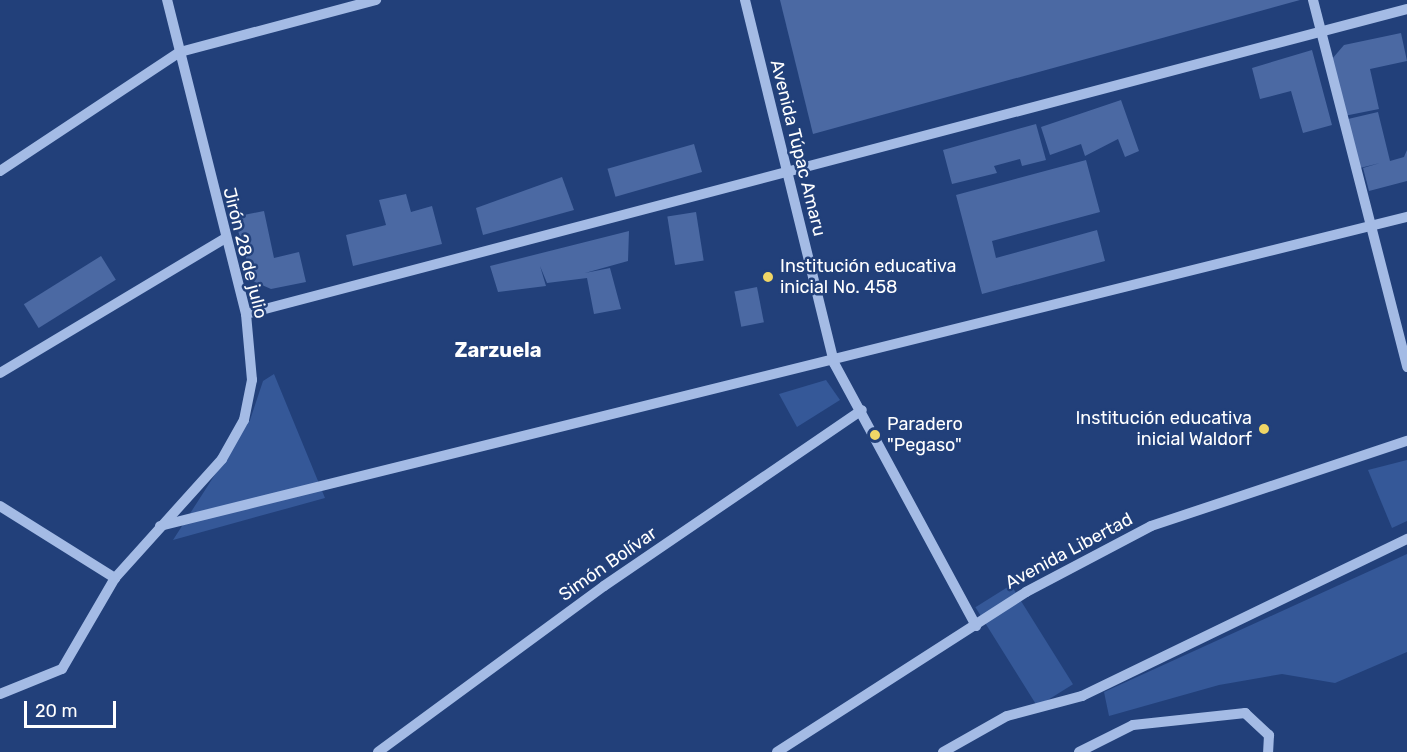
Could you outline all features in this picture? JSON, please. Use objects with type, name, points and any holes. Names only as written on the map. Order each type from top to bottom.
[{"type":"street","name":"Jirón 28 de julio","points":[[0,694],[62,669],[115,578],[222,459],[244,420],[252,380],[246,314],[224,239],[167,0]]},
{"type":"street","points":[[0,171],[180,51],[376,0]]},
{"type":"street","name":"Avenida Túpac Amaru","points":[[745,0],[834,363],[862,410],[975,626]]},
{"type":"street","points":[[1313,0],[1368,226],[1407,367]]},
{"type":"street","points":[[246,314],[1407,9]]},
{"type":"street","points":[[160,526],[834,363],[1407,217]]},
{"type":"street","points":[[0,374],[224,239]]},
{"type":"street","name":"Simón Bolívar","points":[[378,752],[604,586],[862,410]]},
{"type":"street","name":"Avenida Libertad","points":[[777,752],[1034,587],[1151,526],[1407,441]]},
{"type":"street","points":[[0,506],[115,578]]},
{"type":"street","points":[[943,752],[1007,716],[1082,696],[1407,539]]},
{"type":"street","points":[[1079,752],[1133,725],[1245,713],[1269,735],[1268,752]]},
{"type":"shaded area","points":[[274,374],[325,498],[173,540],[250,420],[263,381]]},
{"type":"shaded area","points":[[826,380],[840,400],[797,427],[779,394]]},
{"type":"shaded area","points":[[1407,460],[1407,521],[1392,528],[1368,470]]},
{"type":"shaded area","points":[[1407,554],[1407,652],[1335,683],[1282,674],[1219,685],[1109,716],[1104,692]]},
{"type":"shaded area","points":[[1011,585],[1073,684],[1037,706],[975,607]]},
{"type":"building","points":[[780,0],[1300,0],[813,134]]},
{"type":"building","points":[[1401,33],[1407,61],[1370,69],[1379,109],[1344,116],[1332,59],[1344,45]]},
{"type":"building","points":[[1312,50],[1332,125],[1303,133],[1291,91],[1260,99],[1252,68]]},
{"type":"building","points":[[1121,100],[1139,151],[1125,157],[1118,139],[1085,156],[1081,144],[1050,155],[1041,127]]},
{"type":"building","points":[[1378,112],[1390,161],[1404,157],[1407,150],[1407,181],[1369,191],[1363,168],[1380,163],[1360,168],[1348,119]]},
{"type":"building","points":[[1036,124],[1046,160],[1022,166],[1020,159],[994,166],[997,173],[952,184],[943,150]]},
{"type":"building","points":[[694,144],[702,172],[615,197],[607,169]]},
{"type":"building","points":[[1086,160],[1100,212],[992,241],[996,258],[1097,230],[1105,261],[982,294],[956,195]]},
{"type":"building","points":[[562,177],[574,210],[483,235],[476,208]]},
{"type":"building","points":[[406,194],[411,212],[432,206],[442,244],[353,266],[346,235],[386,225],[379,200]]},
{"type":"building","points":[[264,211],[274,258],[299,252],[306,282],[271,289],[253,281],[234,217]]},
{"type":"building","points":[[696,212],[704,260],[675,265],[667,217]]},
{"type":"building","points":[[629,231],[628,261],[585,273],[610,268],[621,309],[594,314],[587,278],[547,283],[540,266],[546,286],[498,292],[490,266]]},
{"type":"building","points":[[101,256],[116,280],[39,328],[24,304]]},
{"type":"building","points":[[757,287],[764,322],[741,327],[734,291]]},
{"type":"place","name":"Institución educativa inicial No. 458","points":[[768,277]]},
{"type":"place","name":"Institución educativa inicial Waldorf","points":[[1264,429]]},
{"type":"place","name":"Paradero \"Pegaso\"","points":[[875,435]]},
{"type":"district","name":"Zarzuela","points":[[498,350]]}]
